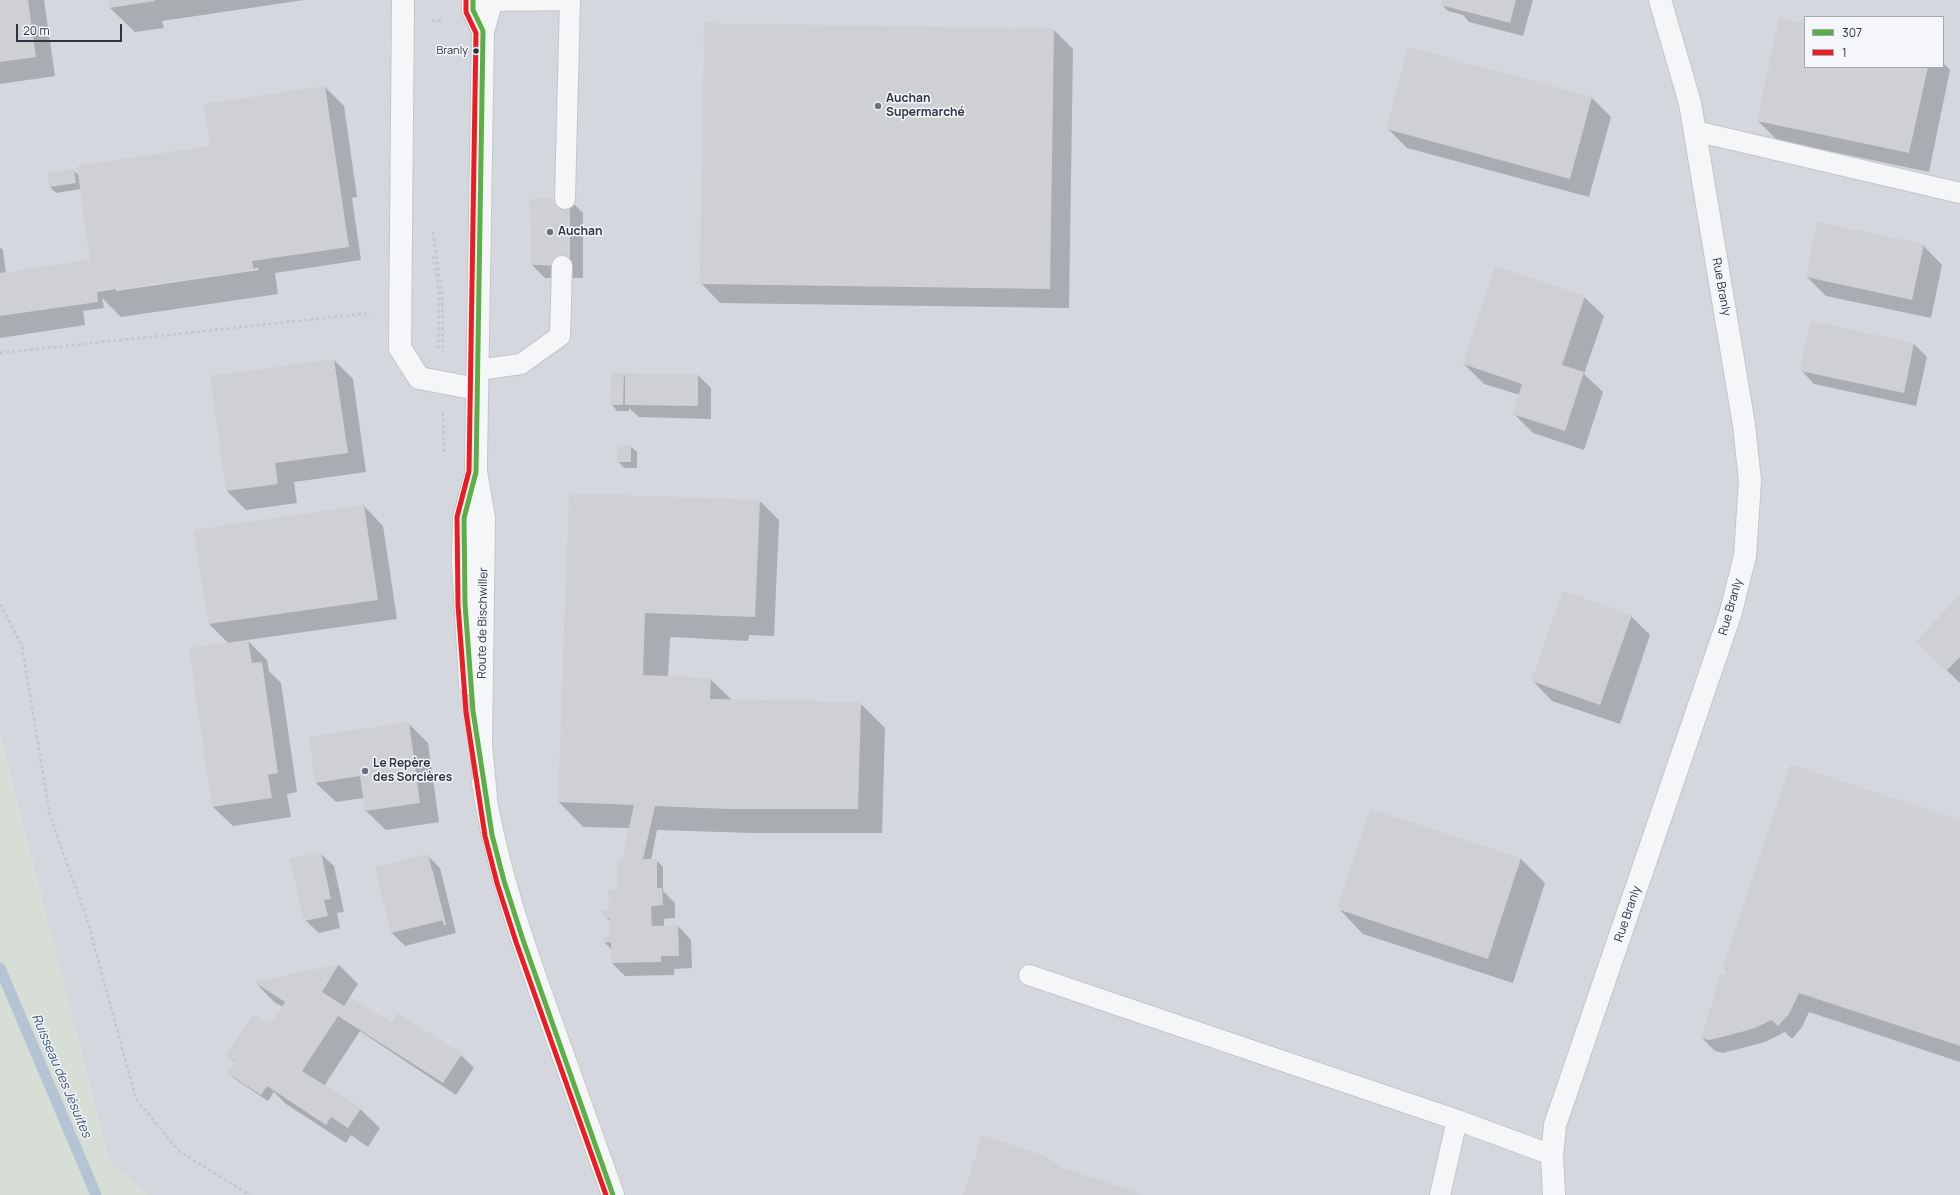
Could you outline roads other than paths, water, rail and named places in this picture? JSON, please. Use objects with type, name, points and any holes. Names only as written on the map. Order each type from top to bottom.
[{"type":"street","points":[[403,0],[400,348],[419,378],[443,384],[477,380]]},
{"type":"street","name":"Rue Branly","points":[[1554,1195],[1552,1155],[1555,1126],[1730,615],[1745,556],[1750,481],[1744,425],[1690,103],[1660,0]]},
{"type":"street","name":"Route de Bischwiller","points":[[482,3],[483,31],[476,472],[464,518],[463,562],[467,643],[473,711],[492,835],[502,875],[522,940],[614,1195]]},
{"type":"lane","points":[[482,3],[570,0],[565,198]]},
{"type":"lane","points":[[1695,132],[1960,193]]},
{"type":"lane","points":[[477,380],[521,364],[560,336],[562,266]]},
{"type":"lane","points":[[1029,975],[1457,1120],[1552,1155]]},
{"type":"lane","points":[[1440,1195],[1457,1120]]},
{"type":"waterway","name":"Ruisseau des Jésuites","points":[[0,968],[96,1195]]},
{"type":"place","name":"Branly","points":[[476,51]]},
{"type":"place","name":"Auchan Supermarché","points":[[878,106]]},
{"type":"place","name":"Auchan","points":[[550,232]]},
{"type":"place","name":"Le Repère des Sorcières","points":[[365,771]]}]
